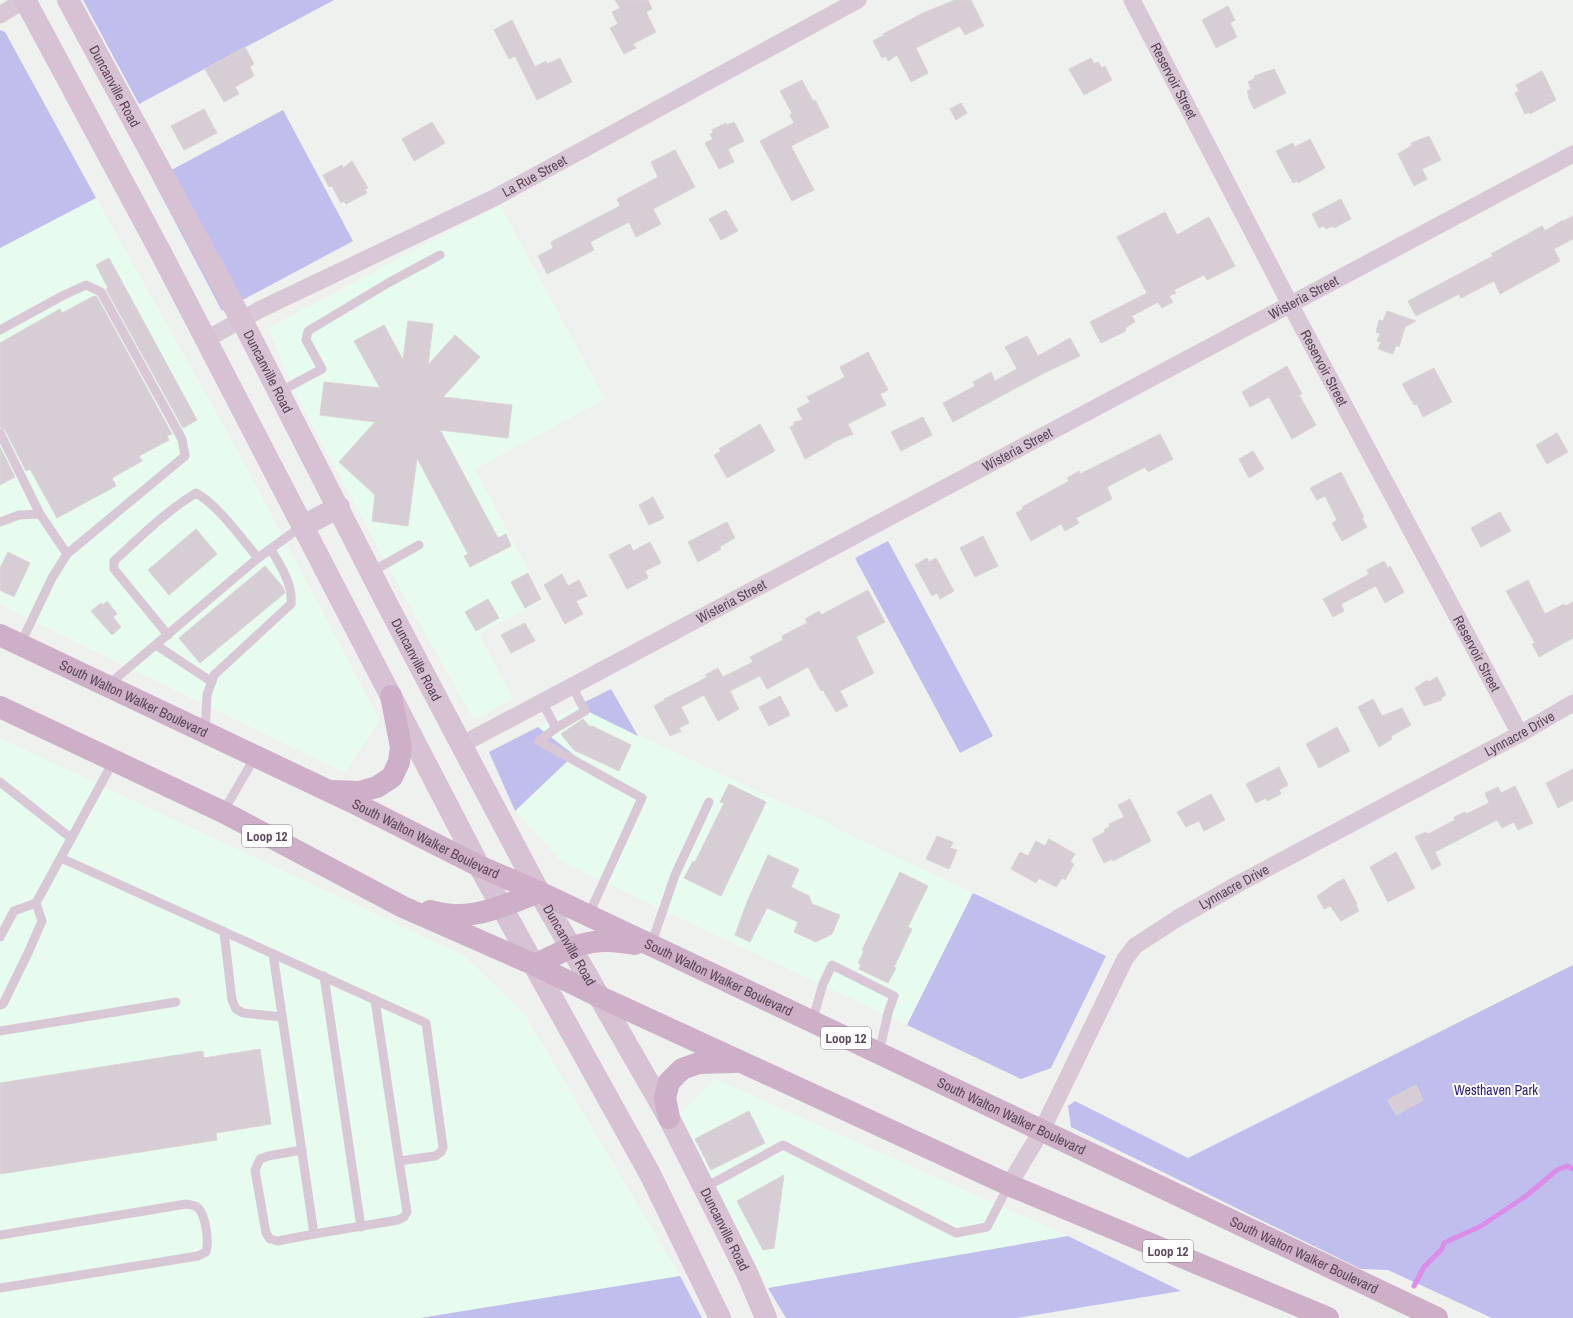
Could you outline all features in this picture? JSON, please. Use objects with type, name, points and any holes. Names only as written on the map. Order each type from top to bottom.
[{"type":"main road","points":[[25,0],[157,246],[479,866],[650,1174],[720,1318]]},
{"type":"main road","name":"Duncanville Road","points":[[68,0],[241,320],[461,745],[539,892],[669,1118],[747,1273],[766,1318]]},
{"type":"main road","points":[[303,526],[339,507]]},
{"type":"main road","name":"South Walton Walker Boulevard","points":[[0,635],[328,791],[479,866],[539,892],[1438,1318]]},
{"type":"main road","points":[[328,791],[359,792],[377,787],[392,776],[399,762],[401,748],[391,696]]},
{"type":"main road","name":"Loop 12","points":[[0,707],[223,812],[403,907],[535,965],[598,996],[1009,1185],[1328,1318]]},
{"type":"main road","points":[[403,907],[457,916],[477,914],[539,892]]},
{"type":"main road","points":[[535,965],[570,947],[589,942],[610,941],[651,946]]},
{"type":"main road","points":[[669,1118],[665,1098],[669,1082],[682,1069],[699,1063],[743,1062]]},
{"type":"street","points":[[0,15],[25,0]]},
{"type":"street","name":"La Rue Street","points":[[205,340],[275,302],[494,198],[858,0]]},
{"type":"street","name":"Reservoir Street","points":[[1132,0],[1290,304],[1520,734]]},
{"type":"street","name":"Wisteria Street","points":[[461,745],[1573,154]]},
{"type":"street","name":"Lynnacre Drive","points":[[1009,1185],[1042,1130],[1125,960],[1135,946],[1178,918],[1238,884],[1520,734],[1573,703]]},
{"type":"lane","points":[[279,392],[322,369],[306,340],[308,331],[388,283],[440,255]]},
{"type":"lane","points":[[0,330],[64,295],[86,286],[100,292],[182,439],[185,456],[67,554],[52,578],[20,645]]},
{"type":"lane","points":[[0,433],[40,514],[67,554]]},
{"type":"lane","points":[[168,635],[114,569],[114,561],[158,521],[181,502],[196,493],[218,511],[258,558]]},
{"type":"lane","points":[[0,522],[19,514],[40,514]]},
{"type":"lane","points":[[107,686],[258,558],[303,526]]},
{"type":"lane","points":[[371,572],[419,545]]},
{"type":"lane","points":[[205,733],[207,695],[214,675],[291,604],[292,594],[289,582],[271,549]]},
{"type":"lane","points":[[156,645],[212,682]]},
{"type":"lane","points":[[572,686],[586,711],[556,728],[539,741],[642,798],[588,916]]},
{"type":"lane","points":[[542,702],[556,728]]},
{"type":"lane","points":[[223,812],[255,757]]},
{"type":"lane","points":[[0,937],[14,911],[36,903],[114,760]]},
{"type":"lane","points":[[0,782],[71,838]]},
{"type":"lane","points":[[651,946],[674,875],[709,802]]},
{"type":"lane","points":[[61,858],[426,1023],[443,1147],[441,1152],[435,1156],[399,1161]]},
{"type":"lane","points":[[0,1005],[3,1004],[42,920],[36,903]]},
{"type":"lane","points":[[224,932],[232,1000],[236,1008],[243,1013],[282,1017]]},
{"type":"lane","points":[[273,954],[314,1234]]},
{"type":"lane","points":[[812,1022],[824,984],[832,965],[894,996],[888,1013],[879,1053]]},
{"type":"lane","points":[[324,976],[361,1227]]},
{"type":"lane","points":[[302,1150],[268,1156],[260,1159],[255,1170],[266,1233],[270,1239],[278,1241],[398,1220],[404,1217],[406,1212],[375,1000]]},
{"type":"lane","points":[[0,1031],[176,1002]]},
{"type":"lane","points":[[704,1188],[783,1145],[956,1233],[987,1227],[1009,1185]]},
{"type":"lane","points":[[0,1235],[186,1204],[197,1207],[203,1213],[208,1245],[206,1252],[198,1256],[0,1288]]},
{"type":"shaded area","points":[[96,198],[236,448],[380,721],[345,773],[0,604],[0,248]]},
{"type":"shaded area","points":[[500,205],[605,399],[475,469],[544,600],[479,634],[513,699],[474,720],[402,592],[297,397],[268,328]]},
{"type":"shaded area","points":[[577,706],[772,798],[830,823],[831,826],[973,893],[907,1025],[563,863],[515,811],[573,755],[538,727]]},
{"type":"shaded area","points":[[0,738],[463,955],[524,1013],[680,1276],[420,1318],[0,1318]]},
{"type":"shaded area","points":[[715,1079],[1068,1236],[768,1288],[678,1115]]},
{"type":"green space","points":[[83,0],[334,0],[139,104]]},
{"type":"green space","points":[[0,30],[5,32],[96,198],[0,248]]},
{"type":"green space","points":[[283,110],[353,241],[222,311],[153,180]]},
{"type":"green space","points":[[888,541],[993,736],[960,753],[855,558]]},
{"type":"green space","points":[[611,689],[638,736],[577,706]]},
{"type":"green space","points":[[538,727],[574,755],[515,811],[489,752]]},
{"type":"green space","points":[[973,893],[1106,956],[1051,1068],[1021,1079],[907,1025]]},
{"type":"green space","name":"Westhaven Park","points":[[1573,965],[1573,1318],[1492,1318],[1388,1270],[1361,1269],[1071,1127],[1068,1106],[1075,1101],[1188,1158]]},
{"type":"green space","points":[[1068,1236],[1181,1291],[1017,1318],[786,1318],[768,1288]]},
{"type":"green space","points":[[680,1276],[702,1318],[420,1318]]},
{"type":"building","points":[[615,0],[648,0],[652,9],[646,12],[656,32],[633,44],[636,48],[624,54],[610,28],[618,24],[612,12],[620,8]]},
{"type":"building","points":[[955,0],[971,0],[984,26],[965,35],[960,26],[916,48],[928,73],[911,82],[897,55],[888,61],[886,56],[882,58],[873,41],[884,35],[883,34],[923,13]]},
{"type":"building","points":[[1228,6],[1235,20],[1230,23],[1237,37],[1216,48],[1202,20]]},
{"type":"building","points":[[512,20],[535,67],[546,61],[547,64],[560,58],[572,82],[537,100],[515,56],[509,59],[494,30]]},
{"type":"building","points":[[245,47],[254,64],[250,67],[254,76],[235,87],[239,94],[224,102],[205,69]]},
{"type":"building","points":[[1091,58],[1094,64],[1098,62],[1102,68],[1105,66],[1112,80],[1084,95],[1069,69]]},
{"type":"building","points":[[1274,69],[1286,93],[1254,109],[1248,97],[1247,91],[1251,89],[1248,82],[1255,78],[1254,76]]},
{"type":"building","points":[[1542,71],[1556,100],[1530,114],[1529,112],[1525,114],[1515,93],[1519,91],[1516,85]]},
{"type":"building","points":[[802,80],[813,101],[815,100],[829,127],[791,146],[814,190],[792,201],[760,141],[794,123],[790,115],[792,113],[780,91]]},
{"type":"building","points":[[961,103],[967,113],[956,120],[950,109]]},
{"type":"building","points":[[204,109],[217,133],[184,150],[171,126]]},
{"type":"building","points":[[432,122],[445,143],[414,161],[402,139]]},
{"type":"building","points":[[734,122],[744,141],[728,149],[734,162],[719,169],[705,143],[713,139],[710,134],[713,133],[712,130],[726,123],[727,125]]},
{"type":"building","points":[[1429,136],[1441,160],[1422,169],[1427,179],[1414,186],[1398,154],[1412,145],[1411,143]]},
{"type":"building","points":[[1310,139],[1325,168],[1298,183],[1297,181],[1293,183],[1276,151],[1293,143],[1295,147]]},
{"type":"building","points":[[675,150],[695,187],[653,209],[661,224],[636,237],[629,222],[590,242],[594,250],[547,274],[538,256],[553,248],[551,242],[620,206],[617,199],[658,177],[651,162]]},
{"type":"building","points":[[352,161],[368,188],[365,189],[367,193],[346,204],[344,201],[341,203],[332,186],[329,187],[323,175],[342,165],[343,168]]},
{"type":"building","points":[[1341,199],[1351,219],[1334,228],[1333,226],[1326,229],[1324,226],[1319,228],[1312,214]]},
{"type":"building","points":[[726,210],[738,231],[721,240],[709,219]]},
{"type":"building","points":[[1165,212],[1177,235],[1209,217],[1235,266],[1207,280],[1204,275],[1174,290],[1176,293],[1169,296],[1173,302],[1162,308],[1158,302],[1132,316],[1135,322],[1125,328],[1126,331],[1101,343],[1090,322],[1147,293],[1117,237]]},
{"type":"building","points":[[1573,216],[1573,239],[1554,249],[1560,261],[1500,294],[1494,281],[1461,298],[1459,294],[1416,316],[1408,301],[1493,256],[1491,254],[1542,226],[1545,231]]},
{"type":"building","points":[[109,258],[197,420],[183,428],[106,289],[108,288],[96,265]]},
{"type":"building","points":[[94,296],[97,297],[172,434],[167,436],[169,440],[139,456],[142,461],[112,478],[116,486],[57,518],[30,469],[26,471],[5,430],[0,427],[0,343],[60,309],[62,313]]},
{"type":"building","points":[[1387,311],[1416,321],[1405,327],[1399,347],[1396,345],[1393,354],[1378,349],[1381,342],[1377,341],[1380,334],[1376,332],[1379,320],[1383,321]]},
{"type":"building","points":[[408,321],[433,324],[428,365],[455,335],[480,357],[443,397],[512,405],[508,438],[440,430],[498,538],[506,534],[511,546],[470,567],[464,556],[468,554],[417,458],[408,526],[372,521],[375,495],[339,462],[375,422],[320,415],[324,382],[380,388],[354,341],[384,325],[403,360]]},
{"type":"building","points":[[1027,336],[1038,356],[1070,338],[1080,356],[1044,373],[953,422],[943,403],[975,386],[973,382],[991,372],[995,381],[1017,369],[1005,347]]},
{"type":"building","points":[[868,352],[888,390],[880,394],[886,405],[848,424],[853,434],[831,443],[832,444],[805,459],[790,427],[794,425],[794,422],[803,420],[797,409],[810,402],[807,397],[845,377],[840,367]]},
{"type":"building","points":[[1287,366],[1302,394],[1299,395],[1316,425],[1292,439],[1269,397],[1250,407],[1242,392]]},
{"type":"building","points":[[1434,368],[1452,402],[1423,417],[1417,404],[1414,405],[1402,384]]},
{"type":"building","points":[[923,417],[932,435],[901,451],[891,432]]},
{"type":"building","points":[[760,424],[775,451],[727,478],[714,455],[721,451],[719,449]]},
{"type":"building","points":[[1557,433],[1568,452],[1547,464],[1536,445]]},
{"type":"building","points":[[1160,434],[1173,459],[1148,472],[1145,467],[1107,487],[1112,499],[1076,518],[1079,523],[1065,531],[1061,524],[1031,541],[1016,513],[1023,509],[1022,507],[1069,481],[1067,478],[1079,471],[1080,474]]},
{"type":"building","points":[[0,447],[15,477],[0,485]]},
{"type":"building","points":[[1253,451],[1264,469],[1249,478],[1239,459]]},
{"type":"building","points":[[1341,472],[1364,517],[1362,518],[1367,527],[1342,541],[1332,523],[1337,520],[1325,496],[1317,500],[1310,488]]},
{"type":"building","points":[[653,497],[664,518],[649,525],[639,505]]},
{"type":"building","points":[[1500,512],[1511,531],[1481,547],[1471,528]]},
{"type":"building","points":[[727,522],[735,538],[719,547],[721,549],[698,562],[688,542]]},
{"type":"building","points":[[196,529],[217,554],[169,595],[148,570]]},
{"type":"building","points":[[983,536],[998,566],[975,577],[960,548]]},
{"type":"building","points":[[650,542],[661,563],[645,571],[648,578],[627,589],[609,555],[630,544],[633,551]]},
{"type":"building","points":[[8,552],[30,563],[14,597],[0,590],[0,568]]},
{"type":"building","points":[[927,558],[929,562],[936,558],[954,591],[940,599],[937,593],[932,596],[915,565]]},
{"type":"building","points":[[1384,561],[1388,568],[1390,566],[1404,592],[1385,603],[1376,586],[1341,604],[1344,611],[1333,617],[1323,599],[1369,574],[1367,570]]},
{"type":"building","points":[[265,566],[283,587],[285,593],[200,663],[179,638]]},
{"type":"building","points":[[528,573],[541,599],[525,608],[511,582]]},
{"type":"building","points":[[562,574],[568,586],[579,580],[587,596],[576,601],[583,614],[565,624],[544,585]]},
{"type":"building","points":[[1528,580],[1545,614],[1564,604],[1565,606],[1573,602],[1573,638],[1539,657],[1532,644],[1535,643],[1506,591]]},
{"type":"building","points":[[868,590],[885,622],[856,637],[874,673],[840,691],[848,706],[836,712],[823,690],[821,691],[808,667],[767,689],[760,676],[730,691],[739,709],[718,721],[704,695],[681,707],[689,723],[679,728],[681,731],[670,736],[654,706],[665,700],[664,699],[707,677],[705,675],[718,668],[723,677],[753,662],[750,657],[783,640],[782,636],[807,623],[805,619],[819,611],[821,615]]},
{"type":"building","points":[[488,599],[499,618],[476,631],[465,612]]},
{"type":"building","points":[[107,601],[117,614],[113,617],[121,627],[112,635],[91,611],[101,603],[103,605]]},
{"type":"building","points":[[525,623],[535,641],[511,653],[501,635]]},
{"type":"building","points":[[1437,677],[1446,695],[1441,698],[1442,700],[1424,706],[1415,688],[1427,680],[1428,682]]},
{"type":"building","points":[[780,696],[790,715],[769,726],[759,707]]},
{"type":"building","points":[[1373,699],[1382,716],[1402,708],[1411,725],[1391,736],[1392,739],[1379,747],[1358,707]]},
{"type":"building","points":[[583,719],[590,727],[592,726],[631,745],[619,771],[574,750],[561,734]]},
{"type":"building","points":[[1337,727],[1350,751],[1319,768],[1306,744]]},
{"type":"building","points":[[1279,767],[1288,785],[1279,790],[1281,794],[1267,801],[1266,798],[1256,803],[1246,784]]},
{"type":"building","points":[[1573,769],[1573,800],[1558,808],[1546,783]]},
{"type":"building","points":[[729,784],[766,802],[721,896],[684,878],[693,861],[695,862],[724,803],[720,802]]},
{"type":"building","points":[[1515,786],[1533,823],[1518,830],[1514,822],[1502,828],[1497,820],[1435,852],[1441,865],[1432,870],[1415,837],[1426,832],[1428,834],[1455,820],[1454,817],[1465,812],[1466,814],[1489,803],[1485,793],[1498,787],[1501,793]]},
{"type":"building","points":[[1211,794],[1225,820],[1204,831],[1199,821],[1186,827],[1177,812]]},
{"type":"building","points":[[1130,799],[1151,841],[1113,861],[1112,859],[1104,863],[1092,839],[1105,832],[1104,830],[1110,826],[1109,824],[1124,817],[1118,805]]},
{"type":"building","points":[[937,836],[953,842],[950,848],[957,850],[949,869],[926,859]]},
{"type":"building","points":[[1049,839],[1075,854],[1070,862],[1074,864],[1065,880],[1062,878],[1056,887],[1039,878],[1036,883],[1011,869],[1020,852],[1028,856],[1036,841],[1045,846]]},
{"type":"building","points":[[1396,852],[1415,888],[1388,902],[1370,867]]},
{"type":"building","points":[[768,855],[799,869],[791,887],[809,896],[812,904],[840,915],[832,934],[816,942],[794,932],[798,922],[767,908],[750,942],[735,935],[747,902]]},
{"type":"building","points":[[900,872],[928,886],[908,927],[912,929],[894,967],[896,968],[888,983],[859,969],[861,965],[858,963],[864,951],[862,950]]},
{"type":"building","points":[[1344,879],[1359,911],[1341,921],[1330,906],[1324,909],[1317,896]]},
{"type":"building","points":[[260,1049],[271,1124],[216,1133],[217,1140],[0,1174],[0,1083],[203,1051],[204,1058]]},
{"type":"building","points":[[1416,1085],[1423,1100],[1396,1115],[1388,1100]]},
{"type":"building","points":[[749,1111],[765,1143],[711,1170],[695,1139]]},
{"type":"building","points":[[784,1175],[774,1248],[763,1250],[737,1201]]},
{"type":"waterway","points":[[1414,1286],[1424,1267],[1442,1249],[1444,1243],[1481,1226],[1526,1196],[1557,1170],[1567,1166],[1573,1169]]}]
